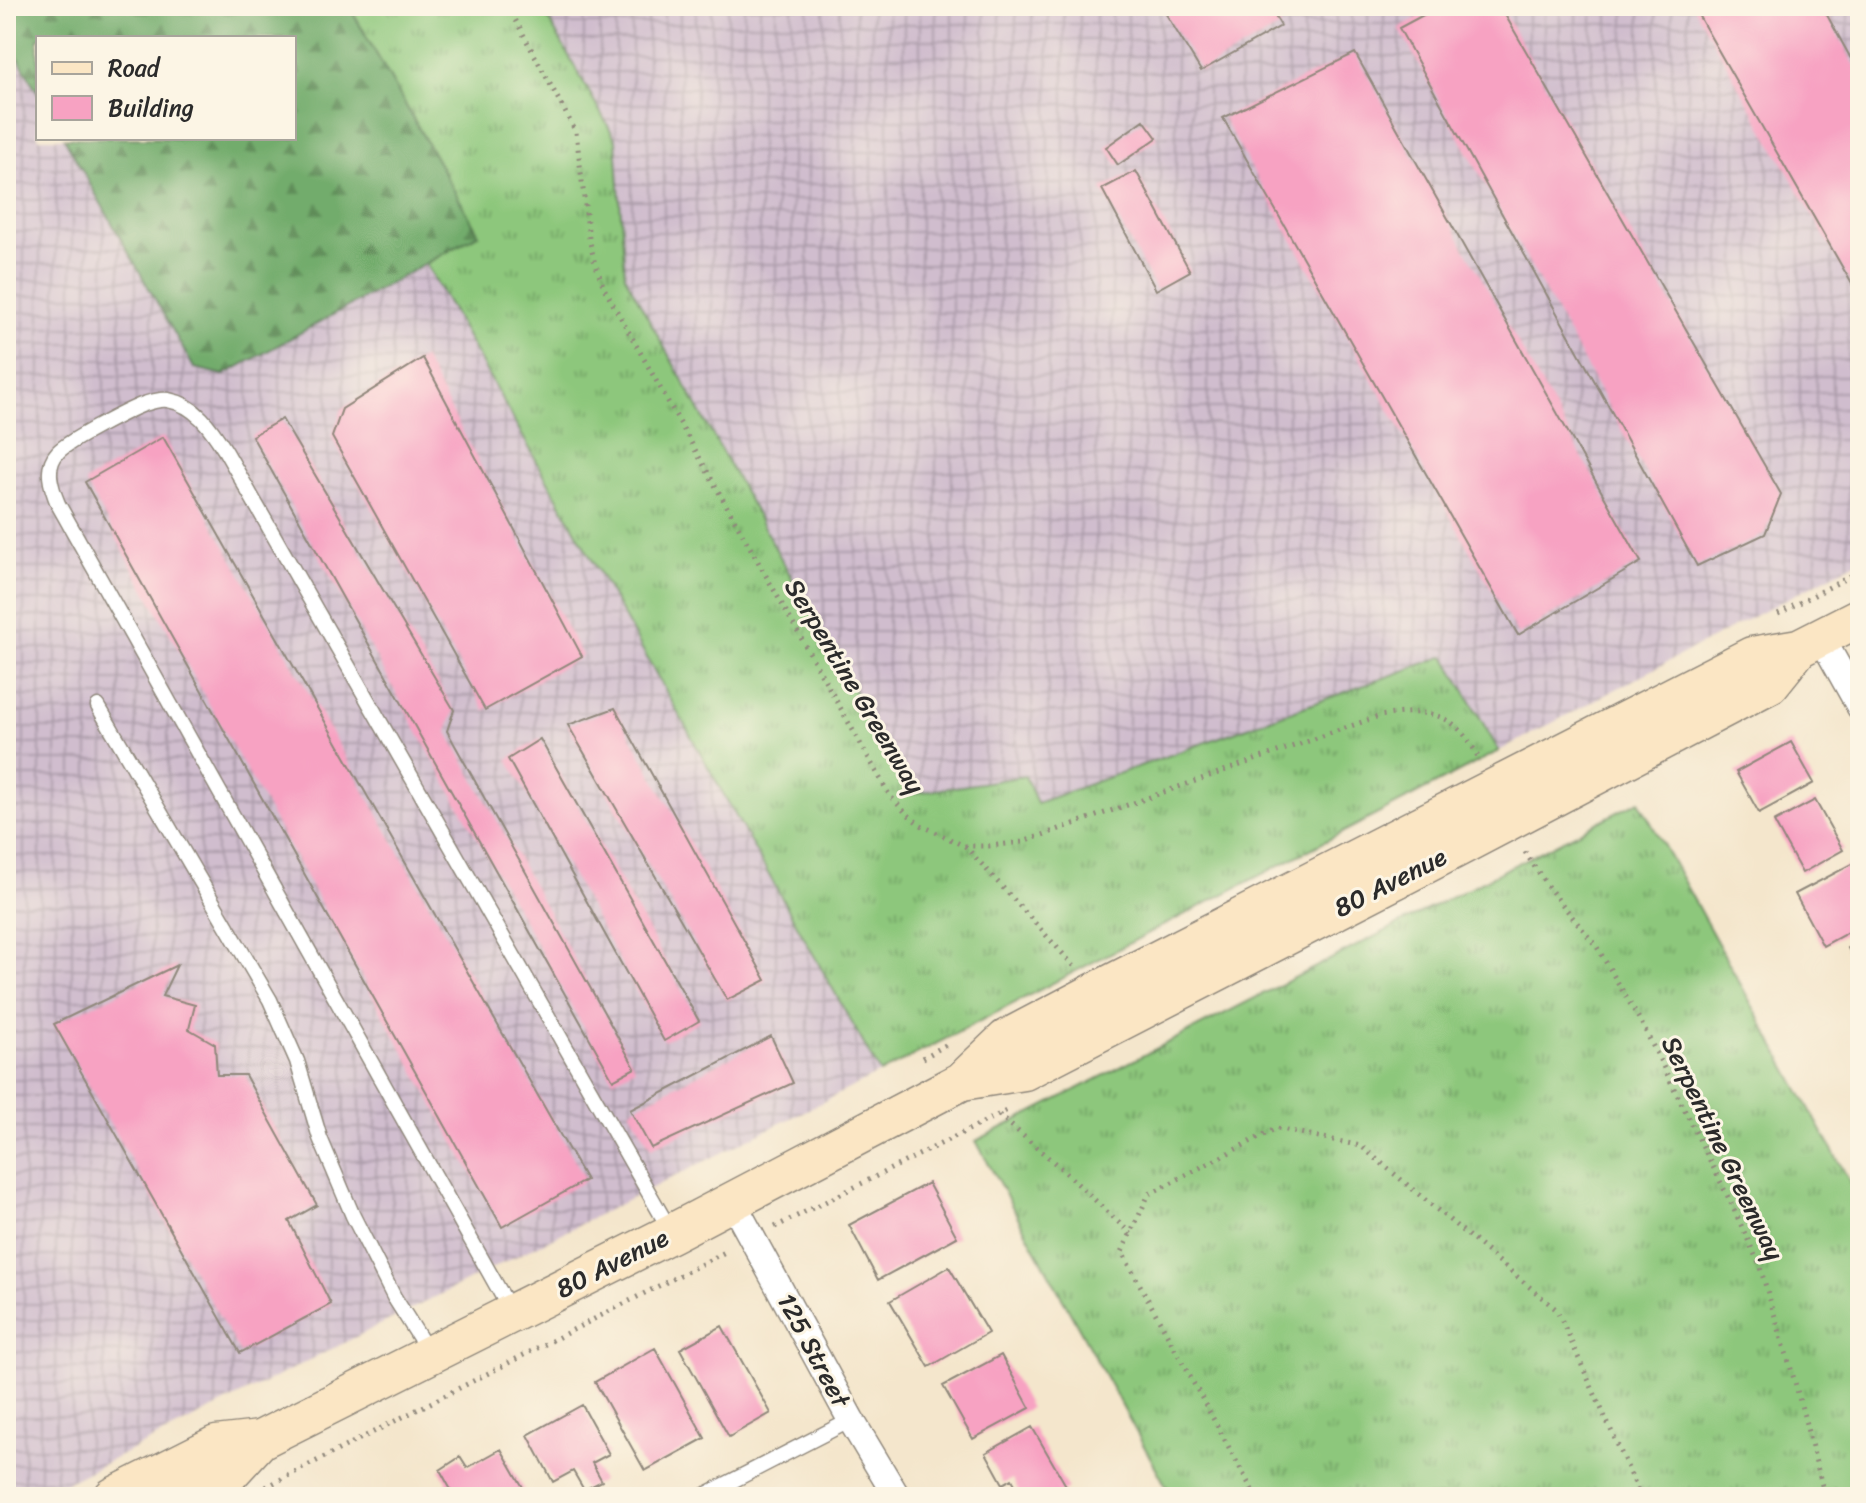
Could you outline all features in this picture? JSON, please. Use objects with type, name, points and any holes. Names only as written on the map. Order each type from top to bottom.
[{"type":"main road","name":"80 Avenue","points":[[113,1497],[216,1445],[260,1440],[672,1233],[962,1081],[1006,1039],[1103,988],[1752,656],[1810,643],[1860,617]]},
{"type":"main road","name":"80 Avenue","points":[[186,1497],[227,1476],[260,1440]]},
{"type":"street","points":[[1810,643],[1860,707]]},
{"type":"street","name":"125 Street","points":[[732,1201],[851,1420],[897,1497]]},
{"type":"lane","points":[[512,1313],[50,486],[50,468],[57,452],[146,403],[167,400],[189,409],[205,421],[226,452],[672,1233]]},
{"type":"lane","points":[[98,706],[270,1000],[297,1061],[320,1138],[353,1216],[394,1297],[431,1354]]},
{"type":"lane","points":[[701,1497],[851,1420]]},
{"type":"path","name":"Serpentine Greenway","points":[[508,6],[576,132],[589,238],[604,288],[890,796],[919,824],[964,846],[1023,842],[1379,716],[1401,713],[1424,712],[1452,723],[1464,735],[1483,768]]},
{"type":"path","name":"Serpentine Greenway","points":[[1523,845],[1548,887],[1597,947],[1642,1024],[1742,1226],[1764,1279],[1825,1497]]},
{"type":"path","points":[[964,846],[1081,973]]},
{"type":"path","points":[[918,1062],[954,1040]]},
{"type":"path","points":[[999,1115],[1131,1234]]},
{"type":"path","points":[[1256,1497],[1122,1252],[1149,1194],[1277,1128],[1361,1146],[1557,1310],[1641,1497]]},
{"type":"path","points":[[262,1490],[708,1260]]},
{"type":"shaded area","points":[[541,6],[1860,6],[1860,560],[1499,751],[1444,656],[1037,803],[1025,776],[911,794],[625,276],[616,140]]},
{"type":"shaded area","points":[[6,36],[36,89],[36,140],[65,140],[194,368],[224,375],[426,264],[880,1073],[38,1497],[6,1497]]},
{"type":"green space","points":[[6,6],[349,6],[479,234],[224,375],[194,368],[65,140],[296,140],[296,36],[36,36],[36,89],[6,36]]},
{"type":"green space","points":[[349,6],[541,6],[616,140],[625,276],[911,794],[1025,776],[1037,803],[1445,656],[1499,751],[880,1073],[426,264],[479,234]]},
{"type":"green space","points":[[1639,801],[1860,1200],[1860,1497],[1172,1497],[976,1141]]},
{"type":"building","points":[[1161,6],[1269,6],[1281,26],[1201,71]]},
{"type":"building","points":[[1440,6],[1500,6],[1781,494],[1765,534],[1697,566],[1399,28]]},
{"type":"building","points":[[1693,6],[1822,6],[1860,75],[1860,298]]},
{"type":"building","points":[[1355,53],[1641,562],[1518,635],[1223,118]]},
{"type":"building","points":[[1144,120],[1157,138],[1118,165],[1106,147]]},
{"type":"building","points":[[1136,171],[1190,271],[1156,290],[1102,189]]},
{"type":"building","points":[[423,358],[582,656],[485,710],[332,437],[342,409]]},
{"type":"building","points":[[282,419],[454,710],[447,731],[635,1068],[613,1080],[252,436]]},
{"type":"building","points":[[163,437],[586,1180],[502,1227],[85,482]]},
{"type":"building","points":[[615,708],[766,980],[727,1000],[568,725]]},
{"type":"building","points":[[540,739],[699,1021],[664,1041],[508,759]]},
{"type":"building","points":[[1791,742],[1814,783],[1759,813],[1736,772]]},
{"type":"building","points":[[1815,800],[1843,850],[1802,873],[1774,822]]},
{"type":"building","points":[[1854,863],[1860,874],[1860,926],[1823,946],[1795,894]]},
{"type":"building","points":[[1860,941],[1860,970],[1848,948]]},
{"type":"building","points":[[177,965],[162,996],[195,1005],[189,1029],[215,1044],[217,1075],[245,1075],[317,1205],[289,1221],[331,1304],[240,1353],[54,1024]]},
{"type":"building","points":[[771,1036],[793,1083],[651,1148],[630,1110]]},
{"type":"building","points":[[928,1183],[957,1237],[878,1280],[849,1225]]},
{"type":"building","points":[[949,1267],[988,1333],[929,1367],[890,1301]]},
{"type":"building","points":[[722,1326],[771,1413],[729,1437],[680,1349]]},
{"type":"building","points":[[655,1348],[705,1438],[645,1471],[595,1382]]},
{"type":"building","points":[[1001,1355],[1030,1408],[973,1439],[943,1386]]},
{"type":"building","points":[[582,1405],[609,1454],[592,1463],[602,1481],[584,1490],[573,1471],[553,1482],[528,1435]]},
{"type":"building","points":[[1032,1427],[1068,1489],[1053,1497],[1022,1497],[1012,1479],[1003,1484],[986,1453]]},
{"type":"building","points":[[501,1449],[524,1489],[509,1497],[455,1497],[440,1470],[460,1457],[467,1468]]}]
